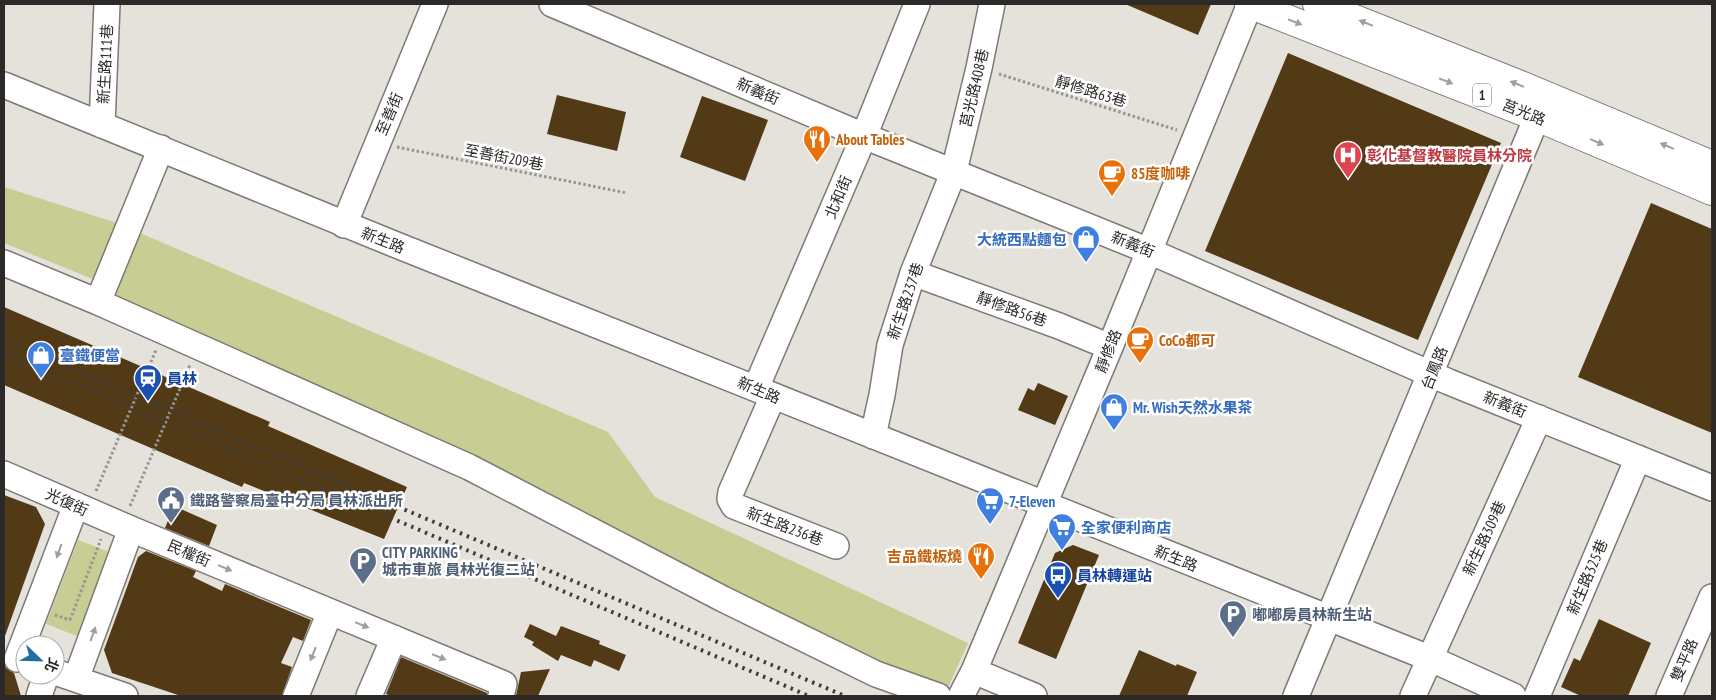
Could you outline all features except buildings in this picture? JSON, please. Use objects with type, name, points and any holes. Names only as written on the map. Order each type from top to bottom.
[{"type":"main road","name":"莒光路","points":[[1250,4],[1537,117],[1712,191]]},
{"type":"main road","name":"莒光路","points":[[1317,4],[1518,84],[1712,165]]},
{"type":"street","name":"新生路111巷","points":[[102,124],[107,4]]},
{"type":"street","name":"至善街","points":[[344,225],[435,4]]},
{"type":"street","name":"新義街","points":[[552,4],[581,9],[864,136],[1149,251],[1431,374],[1712,488]]},
{"type":"street","name":"北和街","points":[[764,392],[917,4]]},
{"type":"street","name":"莒光路408巷","points":[[954,171],[979,68],[992,4]]},
{"type":"street","name":"靜修路","points":[[961,696],[974,671],[1110,347],[1250,4]]},
{"type":"street","name":"新生路","points":[[4,85],[161,148],[344,225],[1429,658],[1511,696]]},
{"type":"street","name":"台鳳路","points":[[1296,696],[1537,117]]},
{"type":"street","points":[[98,302],[161,148]]},
{"type":"street","name":"新生路237巷","points":[[873,436],[890,345],[914,273],[954,171]]},
{"type":"street","points":[[4,263],[98,302],[469,467],[723,600],[876,674],[938,696]]},
{"type":"street","name":"靜修路56巷","points":[[914,273],[1059,326],[1110,347]]},
{"type":"street","name":"新生路236巷","points":[[764,392],[730,499],[734,506],[836,546]]},
{"type":"street","name":"新生路309巷","points":[[1413,696],[1539,418]]},
{"type":"street","name":"新生路325巷","points":[[1537,696],[1638,458]]},
{"type":"street","name":"光復街","points":[[4,474],[105,518]]},
{"type":"street","points":[[26,635],[38,609],[105,518]]},
{"type":"street","points":[[105,518],[95,629],[66,676],[125,696]]},
{"type":"street","name":"民權街","points":[[105,518],[504,684],[501,696]]},
{"type":"street","name":"雙平路","points":[[1669,696],[1706,625],[1712,597]]},
{"type":"street","points":[[296,696],[330,612]]},
{"type":"street","points":[[369,696],[394,638]]},
{"type":"street","points":[[974,671],[1034,696]]},
{"type":"path","name":"靜修路63巷","points":[[979,68],[1196,136]]},
{"type":"path","name":"至善街209巷","points":[[377,143],[627,193]]},
{"type":"path","points":[[70,620],[105,518],[164,332]]},
{"type":"path","points":[[105,518],[198,346]]},
{"type":"path","points":[[38,609],[95,629]]},
{"type":"green space","points":[[4,187],[120,224],[95,280],[4,243]]},
{"type":"green space","points":[[135,231],[608,432],[655,497],[968,643],[946,692],[115,299],[111,284]]},
{"type":"green space","points":[[78,540],[115,554],[82,638],[46,624]]},
{"type":"railway","points":[[4,340],[845,696]]},
{"type":"railway","points":[[4,353],[809,696]]},
{"type":"place","name":"About Tables","points":[[817,163]]},
{"type":"place","name":"彰化基督教醫院員林分院","points":[[1348,179]]},
{"type":"place","name":"85度咖啡","points":[[1112,197]]},
{"type":"place","name":"大統西點麵包","points":[[1086,263]]},
{"type":"place","name":"CoCo都可","points":[[1140,364]]},
{"type":"place","name":"臺鐵便當","points":[[41,379]]},
{"type":"place","name":"員林","points":[[148,402]]},
{"type":"place","name":"Mr. Wish天然水果茶","points":[[1114,431]]},
{"type":"place","name":"鐵路警察局臺中分局 員林派出所","points":[[171,524]]},
{"type":"place","name":"7-Eleven","points":[[990,525]]},
{"type":"place","name":"全家便利商店","points":[[1062,551]]},
{"type":"place","name":"吉品鐵板燒","points":[[981,580]]},
{"type":"place","name":"CITY PARKING 城市車旅 員林光復二站","points":[[363,585]]},
{"type":"place","name":"員林轉運站","points":[[1058,599]]},
{"type":"place","name":"嘟嘟房員林新生站","points":[[1233,638]]}]
